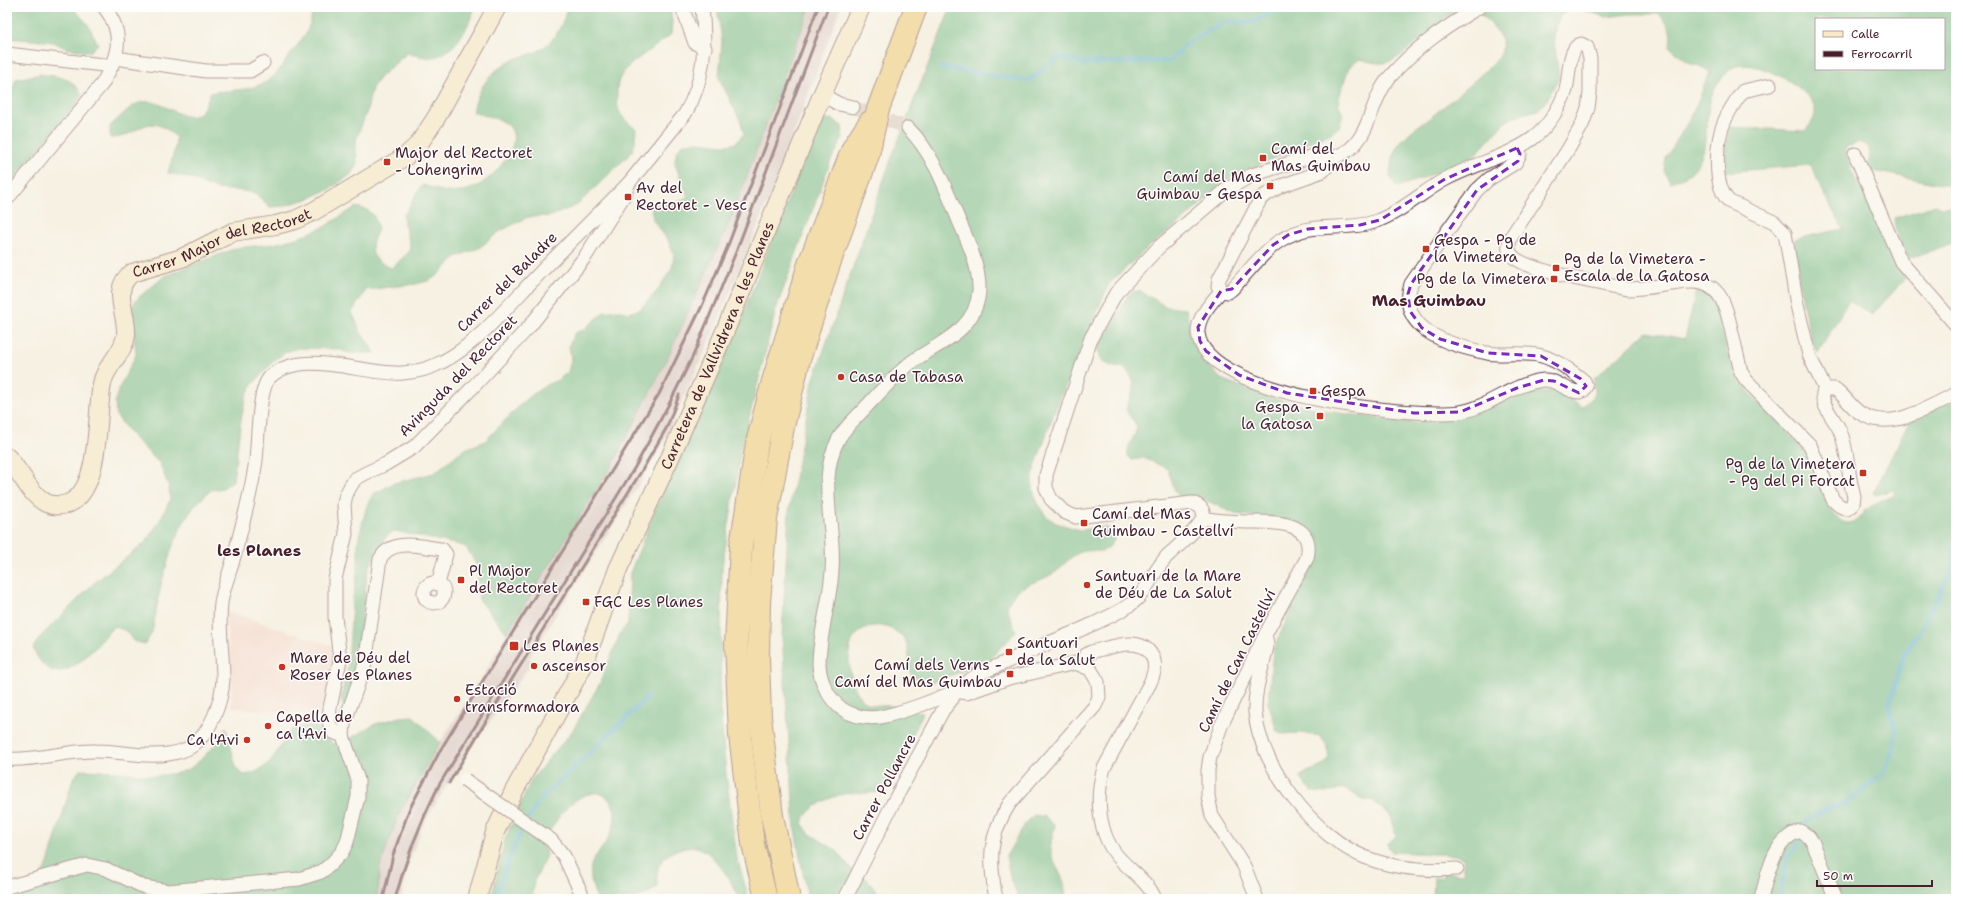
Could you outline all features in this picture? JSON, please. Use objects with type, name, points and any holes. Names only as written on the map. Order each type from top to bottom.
[{"type":"highway","points":[[789,899],[772,816],[760,717],[758,658],[761,565],[766,519],[783,428],[818,267],[853,148],[878,109],[916,7]]},
{"type":"highway","points":[[766,899],[753,844],[740,735],[736,643],[741,546],[749,486],[773,381],[818,267]]},
{"type":"main road","name":"Carrer Major del Rectoret","points":[[7,457],[29,487],[47,504],[62,506],[75,500],[85,486],[93,464],[102,382],[122,348],[126,337],[121,294],[122,283],[126,278],[132,273],[182,258],[232,232],[276,225],[294,220],[314,211],[400,160],[418,145],[436,118],[497,7]]},
{"type":"main road","name":"Carretera de Vallvidrera a les Planes","points":[[477,899],[494,838],[511,797],[584,664],[618,569],[669,460],[725,331],[822,95],[861,7]]},
{"type":"street","points":[[7,199],[102,84],[113,62],[118,45],[114,25],[104,7]]},
{"type":"street","points":[[682,7],[695,43],[705,48]]},
{"type":"street","name":"Avinguda del Rectoret","points":[[342,736],[333,732],[329,722],[330,708],[340,660],[335,617],[335,579],[346,534],[344,504],[348,491],[356,479],[366,472],[386,464],[414,447],[529,327],[585,257],[625,194],[628,184],[662,143],[691,104],[699,83],[705,48],[702,7]]},
{"type":"street","points":[[1328,160],[1344,153],[1358,141],[1376,98],[1388,79],[1402,64],[1439,31],[1479,7]]},
{"type":"street","points":[[1221,291],[1228,292],[1232,289],[1273,245],[1288,235],[1308,229],[1360,225],[1380,220],[1445,180],[1517,148],[1537,134],[1554,115],[1566,91],[1571,54],[1578,44],[1584,45],[1588,50],[1591,71],[1590,101],[1586,116],[1570,148],[1511,237],[1508,247],[1511,255],[1526,265],[1627,289],[1648,288],[1690,282],[1706,284],[1713,288],[1724,301],[1742,372],[1746,380],[1810,445],[1833,500],[1840,506],[1847,509],[1853,504],[1854,496],[1842,436],[1824,403],[1823,395],[1825,389],[1809,355],[1797,305],[1785,233],[1774,222],[1730,202],[1720,188],[1718,165],[1720,141],[1724,121],[1732,106],[1744,91],[1770,85]]},
{"type":"street","points":[[7,54],[206,71],[250,72],[263,63]]},
{"type":"street","points":[[822,95],[839,104],[853,107]]},
{"type":"street","points":[[908,128],[917,137],[943,183],[965,236],[976,270],[979,292],[976,305],[968,322],[962,329],[953,337],[913,362],[894,378],[845,429],[838,440],[830,461],[828,480],[833,563],[819,666],[824,685],[834,701],[842,708],[861,717],[872,718],[895,714],[955,691],[976,676],[1103,620],[1128,606],[1141,594],[1164,560],[1200,523],[1203,518],[1201,508],[1194,503],[1076,517],[1064,512],[1051,499],[1046,482],[1050,460],[1091,338],[1116,293],[1142,264],[1226,190],[1252,175],[1316,155],[1328,160]]},
{"type":"street","points":[[1221,291],[1210,305],[1199,324],[1198,332],[1202,346],[1212,357],[1239,375],[1287,393],[1394,412],[1414,413],[1460,412],[1473,408],[1517,388],[1544,380],[1554,381],[1576,392],[1581,392],[1586,386],[1584,381],[1550,359],[1540,356],[1488,353],[1440,339],[1422,328],[1415,321],[1410,311],[1408,294],[1411,284],[1477,190],[1489,179],[1518,161],[1520,154],[1517,148]]},
{"type":"street","points":[[1856,154],[1901,262],[1956,325]]},
{"type":"street","points":[[1221,291],[1218,286],[1219,279],[1261,198],[1281,186],[1323,171],[1327,166],[1328,160]]},
{"type":"street","name":"Carrer del Baladre","points":[[7,759],[43,758],[68,752],[99,751],[132,755],[168,754],[191,747],[206,731],[217,707],[223,681],[220,624],[221,601],[251,489],[260,434],[260,401],[269,378],[288,367],[315,363],[371,371],[404,373],[427,368],[444,361],[477,337],[628,184]]},
{"type":"street","points":[[1825,389],[1835,389],[1850,405],[1869,418],[1888,421],[1917,412],[1956,394]]},
{"type":"street","name":"Camí de Can Castellví","points":[[1203,518],[1217,521],[1278,523],[1293,526],[1304,535],[1309,546],[1307,558],[1265,635],[1215,742],[1210,757],[1207,783],[1212,816],[1244,866],[1257,899]]},
{"type":"street","points":[[7,887],[87,865],[106,869],[144,886],[168,891],[299,879],[321,872],[337,859],[347,842],[358,797],[358,780],[342,736],[344,724],[365,664],[377,569],[382,555],[390,548],[402,544],[442,549],[446,554],[438,584]]},
{"type":"street","points":[[1265,635],[1267,647],[1256,693],[1256,718],[1262,741],[1269,759],[1298,805],[1340,842],[1365,858],[1405,868],[1428,870],[1457,869]]},
{"type":"street","points":[[1081,664],[1086,655],[1091,652],[1130,644],[1141,646],[1154,658],[1155,669],[1150,683],[1104,768],[1101,779],[1099,801],[1103,827],[1115,854],[1149,888],[1155,899]]},
{"type":"street","points":[[955,691],[967,693],[1009,678],[1069,663],[1081,664],[1090,669],[1098,682],[1099,692],[1097,702],[1091,711],[1010,803],[996,827],[990,855],[996,899]]},
{"type":"street","name":"Carrer Pollancre","points":[[845,899],[892,805],[943,710],[952,700],[955,691]]},
{"type":"street","points":[[465,780],[551,840],[564,856],[584,899]]},
{"type":"street","points":[[1761,899],[1772,860],[1788,838],[1800,831],[1809,836],[1813,843],[1836,899]]},
{"type":"highlighted area","points":[[1517,148],[1520,154],[1518,161],[1477,190],[1411,284],[1408,294],[1410,311],[1422,328],[1440,339],[1488,353],[1541,356],[1581,379],[1586,386],[1579,393],[1554,381],[1544,380],[1517,388],[1460,412],[1414,413],[1287,393],[1239,375],[1206,351],[1200,341],[1198,327],[1221,291],[1232,289],[1273,245],[1288,235],[1308,229],[1360,225],[1380,220],[1445,179]]},
{"type":"shaded area","points":[[810,7],[841,7],[774,187],[716,326],[661,449],[529,658],[533,661],[458,766],[423,825],[408,864],[401,899],[377,899],[380,867],[398,816],[427,763],[483,676],[507,633],[614,462],[666,361],[732,216]]},
{"type":"shaded area","name":"Mare de Déu del Roser Les Planes","points":[[225,611],[333,646],[334,659],[332,674],[319,716],[231,707],[232,683]]},
{"type":"green space","points":[[7,7],[72,7],[87,23],[98,44],[90,52],[65,48],[54,42],[7,38]]},
{"type":"green space","points":[[311,7],[475,7],[465,31],[454,46],[440,55],[432,57],[407,53],[380,77],[372,88],[367,111],[356,140],[357,165],[350,175],[330,189],[307,199],[284,206],[270,207],[256,194],[244,191],[216,189],[193,179],[168,173],[176,137],[165,128],[157,125],[149,124],[120,137],[110,138],[110,126],[136,104],[150,102],[179,114],[188,116],[196,115],[204,108],[210,93],[250,88],[267,82],[277,72],[309,28],[311,21]]},
{"type":"green space","points":[[568,7],[670,7],[672,22],[671,34],[627,68],[621,75],[618,83],[617,101],[619,111],[627,122],[636,129],[635,142],[632,152],[577,205],[552,216],[528,217],[499,232],[479,248],[456,257],[438,275],[428,281],[416,284],[366,290],[352,312],[360,331],[375,353],[349,353],[337,349],[298,348],[286,352],[276,359],[252,385],[246,396],[241,420],[233,481],[223,488],[211,490],[195,505],[182,525],[172,548],[161,584],[152,633],[145,644],[133,641],[126,631],[114,626],[96,647],[74,666],[63,671],[52,670],[42,663],[33,648],[40,637],[95,582],[145,543],[159,522],[170,500],[169,487],[160,464],[132,436],[116,415],[115,402],[118,390],[136,355],[131,306],[139,297],[165,276],[236,248],[274,244],[300,237],[324,227],[356,207],[369,211],[374,216],[378,230],[373,243],[373,254],[379,262],[392,268],[410,251],[403,216],[417,192],[423,185],[441,191],[450,192],[459,192],[469,189],[479,185],[490,177],[507,157],[513,142],[513,134],[510,127],[503,121],[473,112],[475,103],[488,79],[501,67],[517,58],[537,52],[552,40],[559,30]]},
{"type":"green space","points":[[717,7],[810,7],[732,216],[666,361],[614,462],[507,633],[479,600],[478,568],[468,550],[464,546],[395,531],[389,534],[377,549],[367,574],[355,677],[349,706],[343,706],[341,699],[348,665],[352,604],[358,567],[358,541],[367,505],[373,494],[394,483],[434,473],[463,450],[485,441],[526,399],[546,385],[558,380],[568,372],[571,360],[569,345],[575,333],[585,329],[604,312],[617,310],[629,313],[640,309],[657,291],[672,268],[674,255],[669,242],[653,220],[651,206],[663,203],[675,204],[688,196],[675,164],[677,151],[683,145],[691,142],[728,145],[735,143],[744,134],[741,122],[719,78],[722,41]]},
{"type":"green space","points":[[951,7],[1956,7],[1956,187],[1867,170],[1870,154],[1868,146],[1860,142],[1846,147],[1849,165],[1853,174],[1877,217],[1891,256],[1906,278],[1872,315],[1849,300],[1818,353],[1809,332],[1805,316],[1799,281],[1795,239],[1843,229],[1820,186],[1811,165],[1724,172],[1729,127],[1805,131],[1814,119],[1815,109],[1811,101],[1804,92],[1781,76],[1755,66],[1743,65],[1731,69],[1723,77],[1714,91],[1709,106],[1703,152],[1697,165],[1687,175],[1670,182],[1664,171],[1666,158],[1691,117],[1710,72],[1681,57],[1670,47],[1671,36],[1669,29],[1666,22],[1659,14],[1630,14],[1606,17],[1571,8],[1561,15],[1555,27],[1554,40],[1559,77],[1547,100],[1538,110],[1515,116],[1504,123],[1479,151],[1469,158],[1421,179],[1397,187],[1390,178],[1390,174],[1393,156],[1399,144],[1416,127],[1448,103],[1496,61],[1501,54],[1502,48],[1500,37],[1493,26],[1480,14],[1472,10],[1460,10],[1442,20],[1408,50],[1391,61],[1378,63],[1360,59],[1349,67],[1338,103],[1343,115],[1339,127],[1329,134],[1231,177],[1184,219],[1145,250],[1109,284],[1052,418],[1035,467],[1032,481],[1034,493],[1039,506],[1046,516],[1056,523],[1080,530],[1106,527],[1117,534],[1108,548],[1103,551],[1088,551],[1075,555],[1057,571],[1049,576],[1028,584],[1016,592],[1011,598],[1007,607],[1016,632],[990,659],[979,665],[930,683],[918,684],[913,678],[910,669],[907,644],[902,636],[896,631],[882,626],[869,627],[857,634],[852,641],[849,666],[854,685],[858,694],[863,700],[872,705],[893,706],[923,713],[894,774],[878,792],[850,793],[836,796],[815,807],[805,817],[802,823],[809,833],[837,851],[851,869],[867,879],[883,899],[808,899],[795,830],[782,637],[789,510],[813,381],[892,156]]},
{"type":"green space","points":[[40,74],[64,78],[78,88],[82,94],[76,105],[7,187],[6,132],[8,104],[11,91],[16,79]]},
{"type":"green space","points":[[832,119],[842,126],[842,135],[838,148],[831,160],[776,309],[741,451],[722,567],[720,706],[726,774],[737,858],[749,899],[739,899],[730,880],[710,855],[700,848],[687,847],[681,848],[669,854],[661,862],[657,874],[657,887],[650,892],[629,899],[597,899],[591,879],[591,866],[614,825],[615,812],[608,799],[597,793],[587,794],[575,801],[561,814],[554,824],[543,846],[547,856],[534,881],[532,899],[491,899],[505,839],[531,780],[573,730],[600,683],[620,634],[628,623],[630,573],[672,468],[715,383],[799,173],[822,120]]},
{"type":"green space","points":[[1956,199],[1956,242],[1908,259],[1898,239],[1894,218],[1936,205],[1941,207],[1955,206]]},
{"type":"green space","points":[[1133,291],[1140,291],[1167,307],[1186,309],[1191,335],[1199,355],[1221,379],[1272,398],[1326,411],[1416,423],[1473,413],[1529,390],[1556,390],[1582,407],[1591,399],[1595,392],[1594,378],[1647,332],[1685,339],[1696,291],[1703,292],[1707,294],[1715,306],[1730,359],[1742,381],[1757,401],[1789,432],[1803,449],[1813,465],[1830,508],[1840,520],[1847,523],[1856,520],[1864,514],[1864,511],[1875,504],[1895,495],[1893,490],[1876,495],[1873,493],[1908,424],[1912,420],[1956,400],[1956,899],[1433,899],[1434,877],[1442,878],[1444,872],[1463,874],[1464,859],[1455,855],[1392,852],[1387,844],[1396,836],[1389,814],[1371,800],[1365,801],[1344,788],[1325,793],[1313,792],[1299,778],[1306,772],[1323,765],[1329,758],[1327,746],[1320,736],[1301,733],[1282,734],[1277,731],[1268,702],[1273,650],[1315,557],[1315,536],[1306,527],[1286,521],[1235,514],[1195,495],[1179,496],[1175,492],[1168,469],[1144,458],[1132,460],[1128,456],[1128,448],[1137,427],[1126,409],[1133,392],[1133,382],[1128,372],[1122,367],[1106,364],[1100,357],[1098,348],[1099,342],[1110,328],[1128,295]]},
{"type":"green space","points":[[413,716],[440,742],[398,816],[380,867],[377,899],[12,899],[35,889],[48,863],[73,779],[80,770],[111,771],[154,776],[178,773],[189,769],[198,762],[222,738],[226,727],[236,767],[244,775],[253,773],[268,764],[292,729],[303,726],[316,726],[333,744],[354,736],[375,724],[400,717]]},
{"type":"green space","points":[[1034,815],[1046,817],[1055,826],[1051,841],[1051,851],[1063,879],[1065,899],[1020,899],[1011,881],[1006,856],[1025,824]]},
{"type":"waterway","points":[[940,67],[1028,81],[1060,57],[1083,63],[1170,61],[1186,44],[1213,28],[1229,21],[1253,22],[1281,7]]},
{"type":"waterway","points":[[1803,7],[1824,10],[1835,7]]},
{"type":"waterway","points":[[1780,899],[1787,857],[1797,847],[1805,823],[1824,810],[1845,804],[1883,774],[1893,750],[1896,732],[1889,707],[1904,654],[1919,633],[1951,571],[1956,542]]},
{"type":"waterway","points":[[496,899],[514,846],[520,833],[542,798],[648,697]]},
{"type":"tunnel","points":[[853,107],[908,128]]},
{"type":"railway","points":[[383,899],[393,855],[409,810],[441,749],[659,394],[702,306],[727,248],[818,7]]},
{"type":"railway","points":[[395,899],[414,841],[439,785],[635,467],[693,356],[736,252],[828,7]]},
{"type":"railway","points":[[449,783],[644,467],[667,427],[679,395]]},
{"type":"place","name":"Camí del Mas Guimbau","points":[[1263,158]]},
{"type":"place","name":"Major del Rectoret - Lohengrim","points":[[387,162]]},
{"type":"place","name":"Camí del Mas Guimbau - Gespa","points":[[1270,186]]},
{"type":"place","name":"Av del Rectoret - Vesc","points":[[628,197]]},
{"type":"place","name":"Gespa - Pg de la Vimetera","points":[[1426,249]]},
{"type":"place","name":"Pg de la Vimetera - Escala de la Gatosa","points":[[1556,268]]},
{"type":"place","name":"Pg de la Vimetera","points":[[1554,279]]},
{"type":"place","name":"Casa de Tabasa","points":[[841,377]]},
{"type":"place","name":"Gespa","points":[[1313,391]]},
{"type":"place","name":"Gespa - la Gatosa","points":[[1320,416]]},
{"type":"place","name":"Pg de la Vimetera - Pg del Pi Forcat","points":[[1863,473]]},
{"type":"place","name":"Camí del Mas Guimbau - Castellví","points":[[1084,523]]},
{"type":"place","name":"Pl Major del Rectoret","points":[[461,580]]},
{"type":"place","name":"Santuari de la Mare de Déu de La Salut","points":[[1087,585]]},
{"type":"place","name":"FGC Les Planes","points":[[586,602]]},
{"type":"place","name":"Les Planes","points":[[514,646]]},
{"type":"place","name":"Santuari de la Salut","points":[[1009,652]]},
{"type":"place","name":"ascensor","points":[[534,666]]},
{"type":"place","name":"Mare de Déu del Roser Les Planes","points":[[282,667]]},
{"type":"place","name":"Camí dels Verns - Camí del Mas Guimbau","points":[[1010,674]]},
{"type":"place","name":"Estació transformadora","points":[[457,699]]},
{"type":"place","name":"Capella de ca l'Avi","points":[[268,726]]},
{"type":"place","name":"Ca l'Avi","points":[[247,740]]},
{"type":"district","name":"Mas Guimbau","points":[[1429,300]]},
{"type":"district","name":"les Planes","points":[[259,550]]}]
